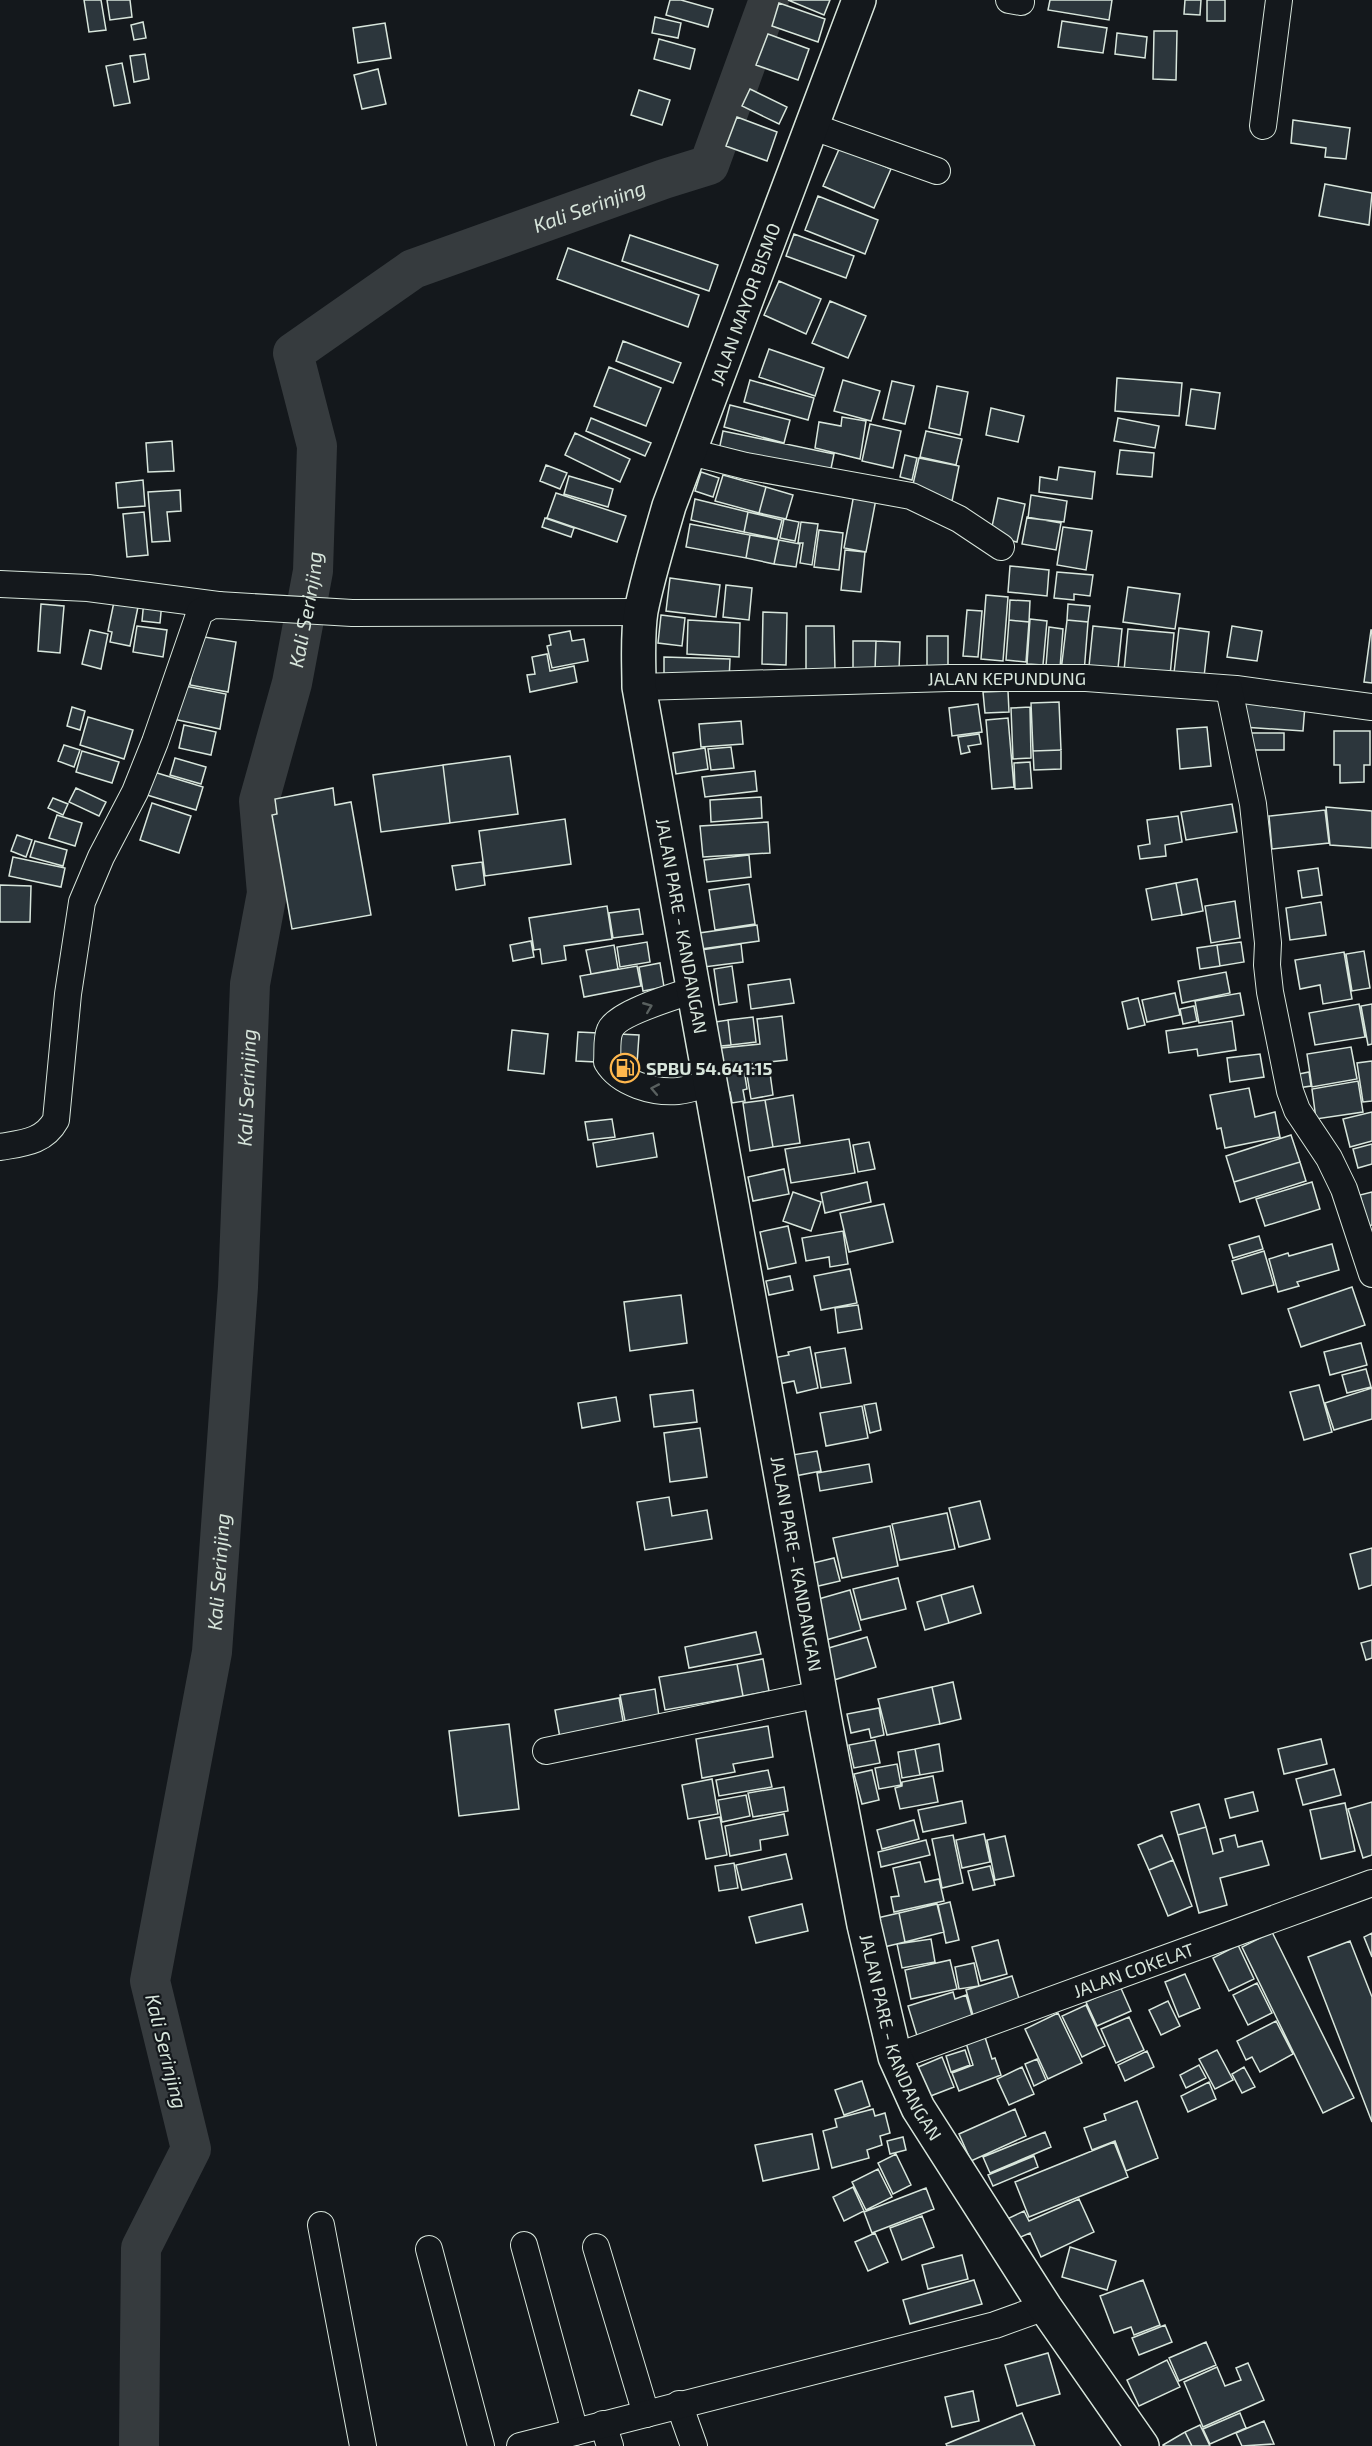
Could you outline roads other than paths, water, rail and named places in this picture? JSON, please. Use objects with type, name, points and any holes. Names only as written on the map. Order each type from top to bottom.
[{"type":"main road","name":"JALAN MAYOR BISMO","points":[[641,612],[658,544],[690,452],[859,0]]},
{"type":"main road","name":"JALAN PARE - KANDANGAN","points":[[641,612],[638,641],[639,687],[820,1694],[864,1926],[895,2057],[918,2108],[1045,2307],[1142,2446]]},
{"type":"street","points":[[1263,126],[1279,0]]},
{"type":"street","points":[[811,126],[937,171]]},
{"type":"street","points":[[690,452],[746,466],[911,496],[958,519],[1001,547]]},
{"type":"street","points":[[0,584],[88,588],[218,605],[352,613],[641,612]]},
{"type":"street","points":[[0,1147],[22,1144],[40,1138],[51,1130],[56,1120],[68,994],[82,902],[135,792],[155,742],[197,617],[205,608],[218,605]]},
{"type":"street","name":"JALAN KEPUNDUNG","points":[[639,687],[949,678],[1086,678],[1228,689],[1372,707]]},
{"type":"street","points":[[1228,689],[1253,804],[1268,944],[1267,965],[1270,992],[1283,1063],[1297,1110],[1329,1158],[1344,1189],[1372,1274]]},
{"type":"street","points":[[694,990],[648,1007],[614,1024],[609,1033],[607,1062],[612,1070],[629,1081],[662,1091],[679,1091],[710,1083]]},
{"type":"street","points":[[546,1751],[820,1694]]},
{"type":"street","name":"JALAN COKELAT","points":[[895,2057],[1372,1883]]},
{"type":"street","points":[[321,2225],[363,2446]]},
{"type":"street","points":[[524,2245],[574,2432]]},
{"type":"street","points":[[596,2247],[646,2414]]},
{"type":"street","points":[[429,2248],[482,2446]]},
{"type":"street","points":[[527,2445],[574,2432],[606,2435],[646,2414],[679,2404],[995,2325],[1045,2307]]},
{"type":"street","points":[[679,2404],[694,2446]]},
{"type":"waterway","name":"Kali Serinjing","points":[[139,2446],[141,2248],[191,2149],[150,1981],[212,1652],[238,1287],[250,984],[267,893],[259,801],[292,683],[313,571],[317,446],[293,353],[413,269],[709,165],[769,0]]},
{"type":"place","name":"SPBU 54.641.15","points":[[625,1068]]}]
